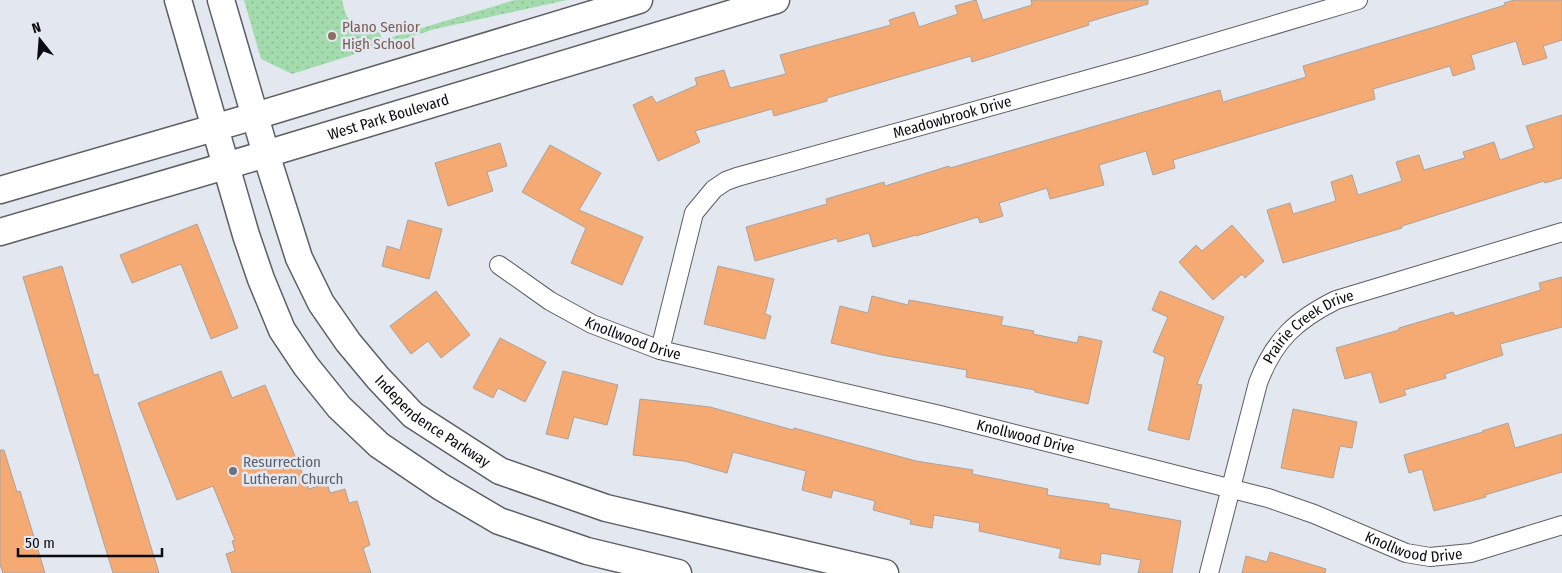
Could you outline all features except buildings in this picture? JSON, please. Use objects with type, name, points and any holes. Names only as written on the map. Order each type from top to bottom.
[{"type":"main road","points":[[178,0],[261,279],[282,330],[306,366],[334,400],[379,445],[441,487],[499,521],[587,551],[678,573]]},
{"type":"main road","name":"Independence Parkway","points":[[221,0],[299,258],[321,303],[348,342],[378,378],[413,415],[500,471],[606,508],[885,573]]},
{"type":"main road","points":[[0,190],[215,128],[639,0]]},
{"type":"main road","name":"West Park Boulevard","points":[[0,232],[226,166],[776,0]]},
{"type":"street","name":"Meadowbrook Drive","points":[[660,350],[694,213],[714,189],[726,181],[1143,64],[1358,0]]},
{"type":"street","name":"Prairie Creek Drive","points":[[1209,573],[1230,488],[1263,370],[1279,343],[1296,323],[1315,310],[1336,300],[1562,232]]},
{"type":"street","name":"Knollwood Drive","points":[[498,265],[550,301],[592,324],[660,350],[940,415],[1268,498],[1314,514],[1406,553],[1430,557],[1471,553],[1562,525]]},
{"type":"green space","name":"Plano Senior High School","points":[[244,0],[342,0],[346,15],[351,23],[360,27],[377,25],[382,40],[515,0],[567,0],[435,29],[292,74],[261,59]]},
{"type":"place","name":"Plano Senior High School","points":[[332,36]]},
{"type":"place","name":"Resurrection Lutheran Church","points":[[233,471]]}]
